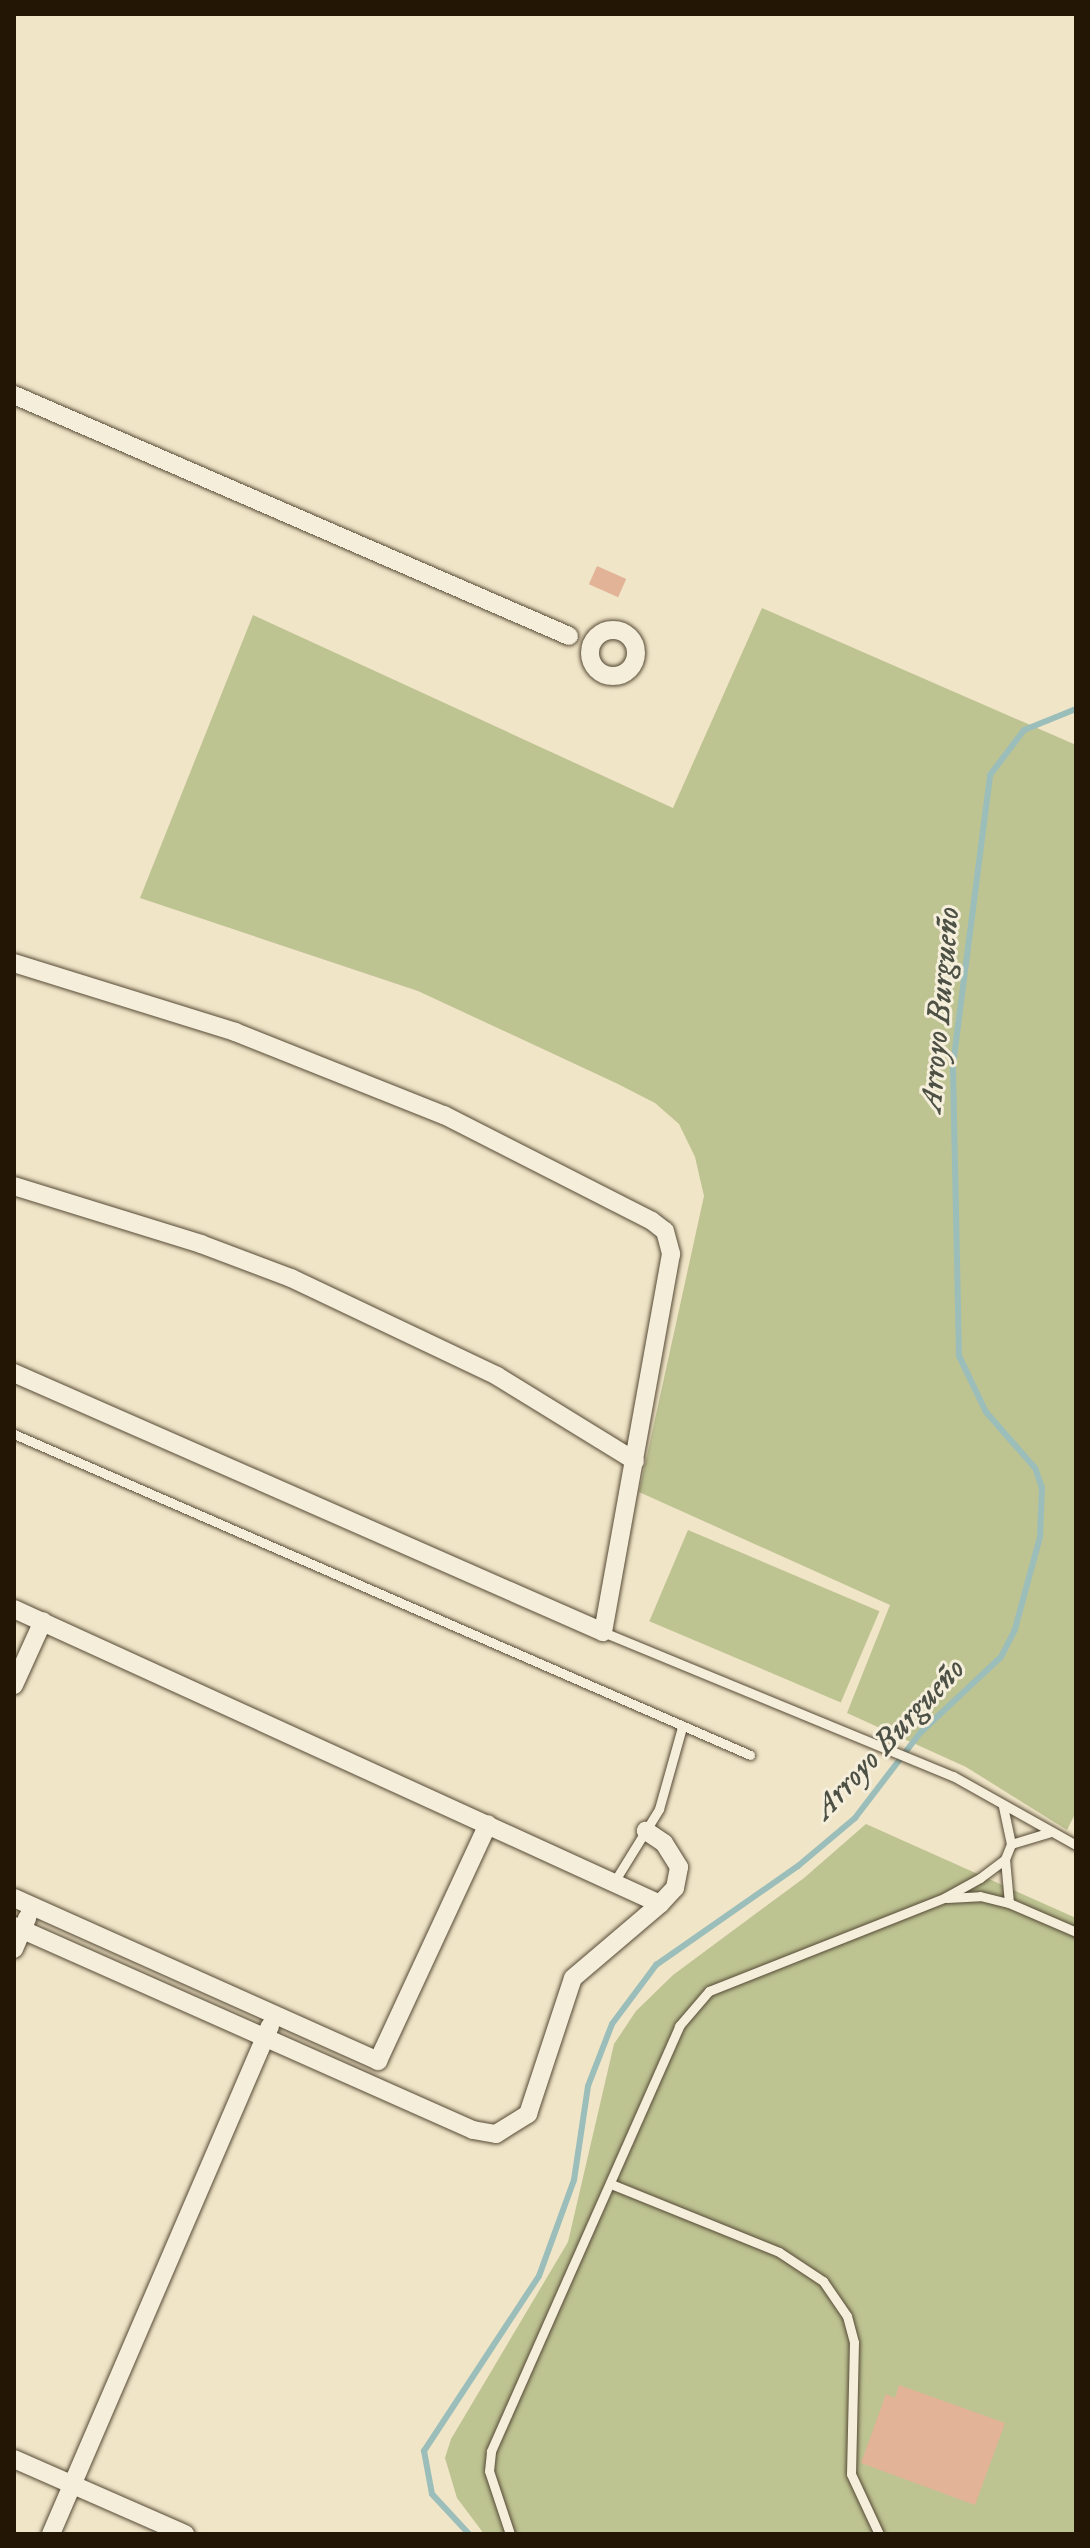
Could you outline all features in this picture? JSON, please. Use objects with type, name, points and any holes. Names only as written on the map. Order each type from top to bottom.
[{"type":"street","points":[[14,395],[569,636],[599,672],[614,676],[628,671],[635,658],[633,643],[623,632],[569,636]]},
{"type":"street","points":[[591,660],[591,645],[601,633]]},
{"type":"street","points":[[14,963],[235,1032],[359,1078],[573,1177],[665,1231],[671,1254],[603,1632],[14,1373]]},
{"type":"street","points":[[14,1186],[201,1244],[291,1278],[497,1376],[635,1461]]},
{"type":"street","points":[[14,1609],[660,1904]]},
{"type":"street","points":[[14,1685],[43,1621]]},
{"type":"street","points":[[14,1898],[276,2011],[378,2061],[488,1824]]},
{"type":"street","points":[[18,1927],[266,2034],[473,2130],[506,2131],[528,2114],[573,1978],[675,1888],[679,1867],[664,1843],[646,1831]]},
{"type":"street","points":[[14,1949],[18,1927],[32,1906]]},
{"type":"street","points":[[51,2534],[276,2011]]},
{"type":"street","points":[[14,2459],[185,2534]]},
{"type":"lane","points":[[14,1434],[750,1755]]},
{"type":"lane","points":[[603,1632],[953,1776],[1076,1845]]},
{"type":"lane","points":[[614,1882],[659,1809],[682,1727]]},
{"type":"lane","points":[[1003,1805],[1011,1844],[1005,1859],[1009,1903]]},
{"type":"lane","points":[[1011,1844],[1051,1832]]},
{"type":"lane","points":[[510,2534],[489,2471],[491,2451],[679,2026],[709,1991],[944,1898],[1005,1859]]},
{"type":"lane","points":[[944,1898],[980,1896],[1009,1903],[1076,1932]]},
{"type":"lane","points":[[611,2184],[779,2252],[823,2281],[847,2316],[854,2342],[851,2474],[879,2534]]},
{"type":"green space","points":[[762,608],[1076,745],[1076,1812],[1067,1830],[966,1767],[847,1713],[890,1605],[639,1492],[704,1196],[695,1157],[679,1124],[655,1103],[618,1084],[418,991],[140,898],[253,615],[673,808]]},
{"type":"green space","points":[[688,1530],[879,1611],[841,1702],[649,1621]]},
{"type":"green space","points":[[866,1824],[1076,1918],[1076,2534],[484,2534],[457,2498],[445,2458],[451,2439],[568,2242],[614,2044],[636,2011],[673,1975],[804,1878]]},
{"type":"building","points":[[597,566],[626,579],[618,597],[589,584]]},
{"type":"building","points":[[899,2385],[1005,2423],[975,2505],[861,2463],[886,2394],[895,2398]]},
{"type":"waterway","name":"Arroyo Burgueño","points":[[469,2534],[432,2494],[424,2451],[539,2276],[574,2180],[588,2086],[612,2024],[656,1965],[798,1866],[855,1818],[920,1733],[1001,1657],[1015,1629],[1040,1537],[1042,1488],[1035,1468],[986,1412],[959,1356],[953,1065],[990,775],[1024,730],[1076,709]]}]
